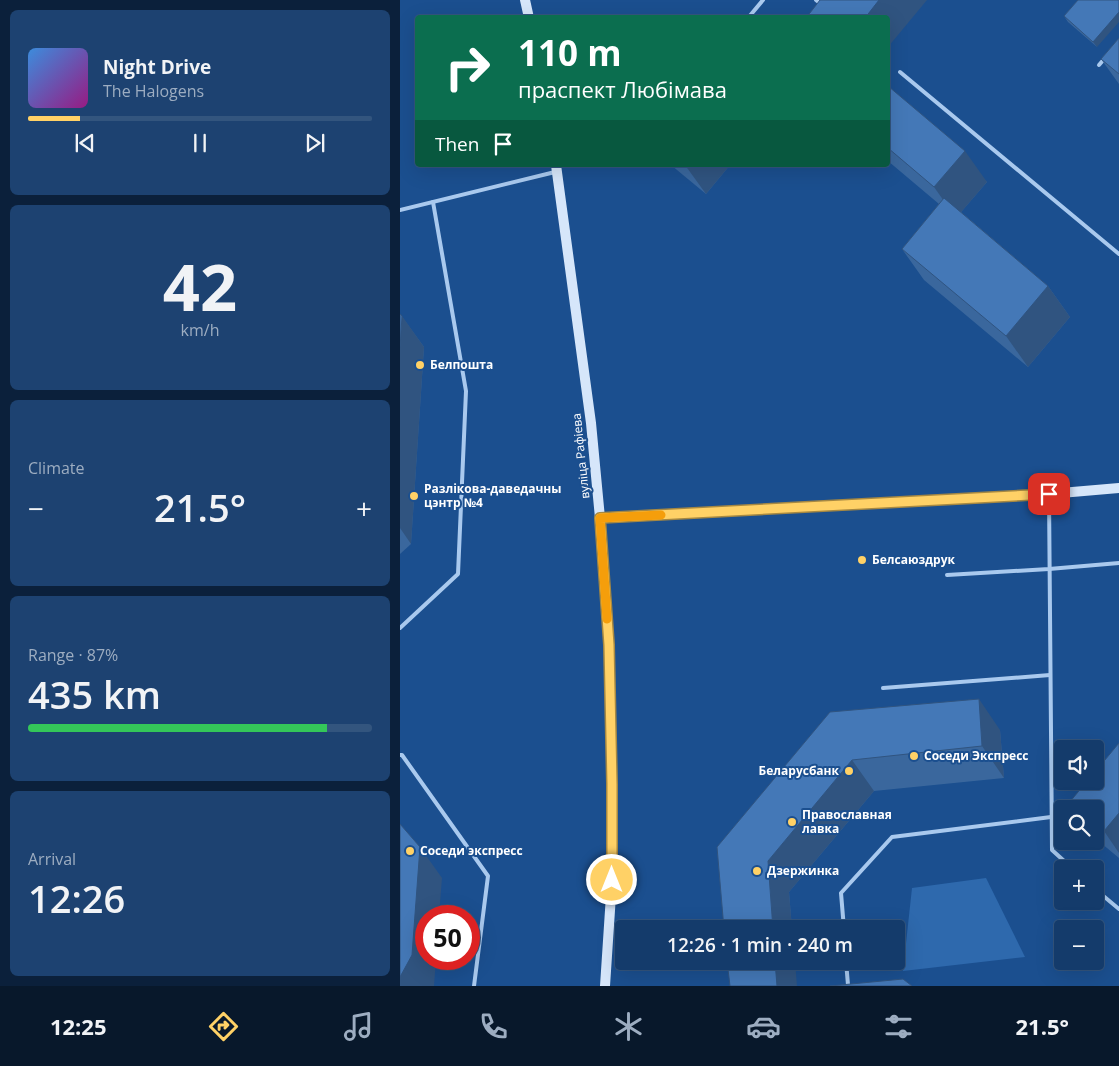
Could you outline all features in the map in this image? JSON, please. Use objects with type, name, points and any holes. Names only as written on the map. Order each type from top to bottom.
[{"type":"main road","points":[[526,0],[528,15]]},
{"type":"main road","name":"вуліца Рафіева","points":[[557,168],[591,423],[609,645],[612,880],[605,986]]},
{"type":"main road","points":[[600,518],[1049,494],[1119,488]]},
{"type":"lane","points":[[750,15],[763,0]]},
{"type":"lane","points":[[816,0],[821,4],[824,0]]},
{"type":"lane","points":[[1099,65],[1109,54]]},
{"type":"lane","points":[[900,72],[1119,254]]},
{"type":"lane","points":[[400,210],[557,168]]},
{"type":"lane","points":[[400,628],[458,574],[466,391],[433,202]]},
{"type":"lane","points":[[1049,494],[1052,850],[1063,860]]},
{"type":"lane","points":[[947,576],[1119,563]]},
{"type":"lane","points":[[882,688],[1050,675]]},
{"type":"lane","points":[[400,755],[402,755],[488,876],[474,986]]},
{"type":"lane","points":[[843,920],[841,894],[892,837],[1051,817]]},
{"type":"lane","points":[[1104,896],[1119,909]]},
{"type":"lane","points":[[847,970],[848,985]]},
{"type":"shaded area","points":[[986,878],[1025,957],[903,971],[905,970],[912,888]]},
{"type":"building","points":[[820,0],[879,0],[867,15],[808,15]]},
{"type":"building","points":[[1078,0],[1119,0],[1119,12],[1093,42],[1064,16]]},
{"type":"building","points":[[1119,38],[1119,74],[1101,59]]},
{"type":"building","points":[[890,88],[965,151],[934,187],[890,150]]},
{"type":"building","points":[[944,198],[1048,286],[1006,336],[902,249]]},
{"type":"building","points":[[400,314],[402,316],[400,348]]},
{"type":"building","points":[[979,699],[982,746],[852,760],[768,861],[772,920],[723,920],[717,847],[830,712]]},
{"type":"building","points":[[1119,743],[1119,813],[1104,831],[1104,800],[1071,800],[1080,790],[1104,790],[1104,761]]},
{"type":"building","points":[[400,824],[420,847],[412,955],[400,977]]},
{"type":"building","points":[[728,970],[776,970],[777,986],[730,986]]},
{"type":"building","points":[[903,979],[912,986],[830,986]]},
{"type":"slow traffic","points":[[607,619],[600,518],[661,515]]},
{"type":"place","name":"Белпошта","points":[[420,365]]},
{"type":"place","name":"Разлікова-даведачны цэнтр №4","points":[[414,496]]},
{"type":"place","name":"Белсаюздрук","points":[[862,560]]},
{"type":"place","name":"Соседи Экспресс","points":[[914,756]]},
{"type":"place","name":"Беларусбанк","points":[[849,771]]},
{"type":"place","name":"Православная лавка","points":[[792,822]]},
{"type":"place","name":"Соседи экспресс","points":[[410,851]]},
{"type":"place","name":"Дзержинка","points":[[757,871]]},
{"type":"route","points":[[612,880],[609,645],[600,518],[1049,494]]}]
